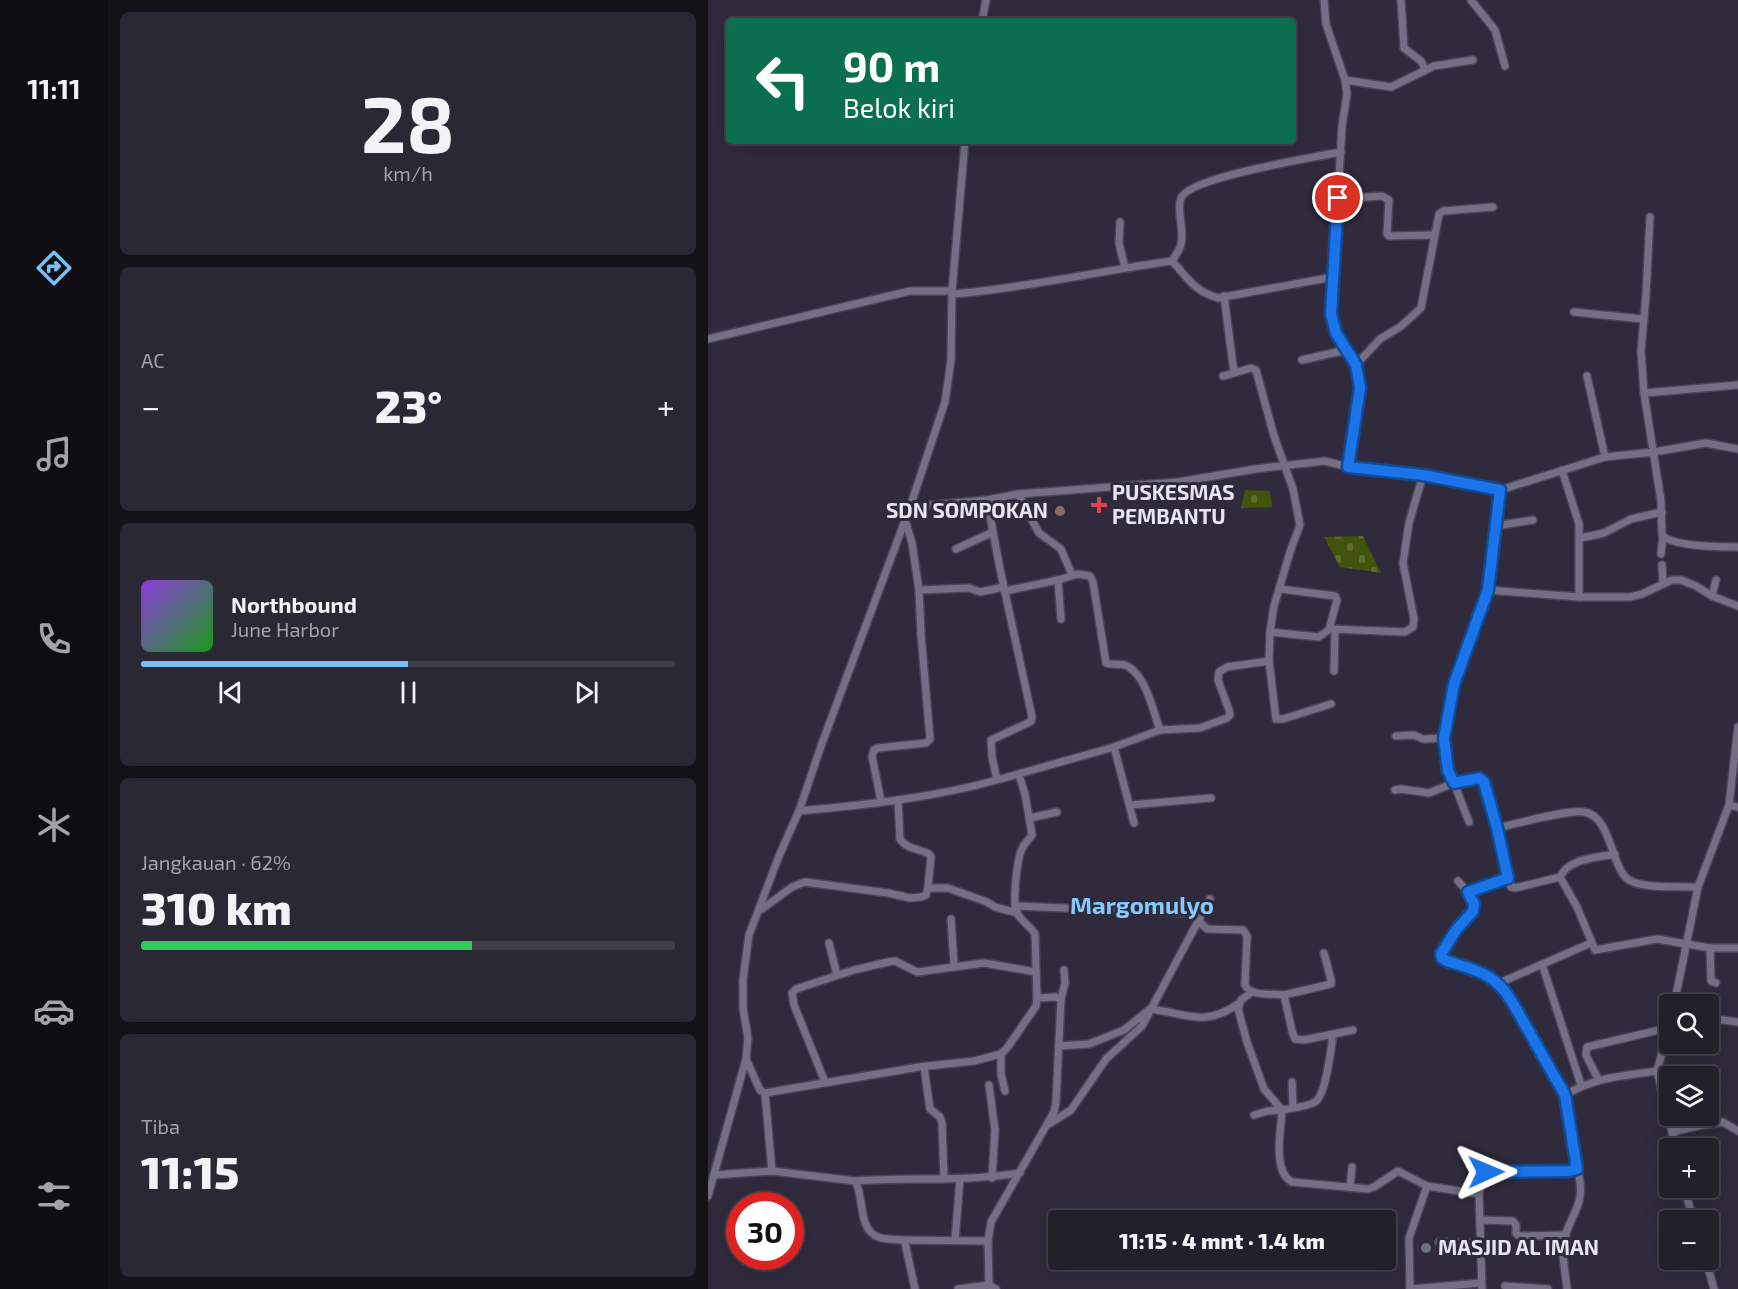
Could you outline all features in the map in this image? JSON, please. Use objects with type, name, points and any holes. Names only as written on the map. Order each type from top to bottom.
[{"type":"street","points":[[983,18],[986,0]]},
{"type":"street","points":[[1324,0],[1326,24],[1345,80],[1347,94],[1331,314],[1336,333],[1356,365],[1360,388],[1348,467]]},
{"type":"street","points":[[1401,0],[1403,44],[1407,51],[1421,60],[1425,69]]},
{"type":"street","points":[[1471,0],[1495,30],[1505,66]]},
{"type":"street","points":[[1345,80],[1391,87],[1400,85],[1425,69],[1473,60]]},
{"type":"street","points":[[708,1196],[746,1059],[748,1038],[743,1008],[743,980],[749,935],[799,811],[820,746],[910,507],[945,402],[951,360],[952,292],[965,144]]},
{"type":"street","points":[[1172,261],[1181,244],[1181,197],[1187,190],[1233,174],[1341,152]]},
{"type":"street","points":[[1338,198],[1382,195],[1389,200],[1387,234],[1389,236],[1434,235]]},
{"type":"street","points":[[1356,365],[1380,339],[1400,327],[1421,308],[1437,217],[1443,211],[1492,207]]},
{"type":"street","points":[[1650,217],[1641,351],[1644,393],[1662,512],[1661,554]]},
{"type":"street","points":[[1120,222],[1119,243],[1125,268]]},
{"type":"street","points":[[708,339],[910,291],[952,292],[1095,275],[1172,261]]},
{"type":"street","points":[[1172,261],[1203,294],[1218,298],[1333,277]]},
{"type":"street","points":[[1224,297],[1234,373]]},
{"type":"street","points":[[1574,312],[1643,319]]},
{"type":"street","points":[[1302,360],[1346,350]]},
{"type":"street","points":[[1223,376],[1251,368],[1256,370],[1299,513],[1300,525],[1287,561],[1270,632],[1269,661],[1276,719],[1283,719],[1331,704]]},
{"type":"street","points":[[1587,376],[1605,457]]},
{"type":"street","points":[[1644,393],[1738,385]]},
{"type":"street","points":[[910,507],[987,500],[1018,494],[1178,482],[1255,469],[1324,461],[1348,467],[1423,475],[1500,490],[1605,457],[1706,443],[1738,449]]},
{"type":"street","points":[[1562,470],[1577,515],[1580,538],[1579,597]]},
{"type":"street","points":[[1270,632],[1319,637],[1333,629],[1405,632],[1413,627],[1403,563],[1409,523],[1423,475]]},
{"type":"street","points":[[1469,822],[1448,771],[1444,738],[1454,684],[1488,590],[1500,490]]},
{"type":"street","points":[[1018,494],[1039,533],[1061,549],[1072,575]]},
{"type":"street","points":[[987,500],[1032,717],[1028,723],[991,740],[997,780]]},
{"type":"street","points":[[1580,538],[1604,532],[1631,519],[1662,512]]},
{"type":"street","points":[[881,801],[872,756],[874,750],[926,743],[930,739],[921,634],[920,590],[912,543],[904,520]]},
{"type":"street","points":[[1495,526],[1533,520]]},
{"type":"street","points":[[956,549],[993,532]]},
{"type":"street","points":[[1663,537],[1680,542],[1738,547]]},
{"type":"street","points":[[1662,566],[1663,583]]},
{"type":"street","points":[[920,590],[975,588],[980,592],[1086,574],[1092,578],[1106,663],[1129,667],[1140,679],[1160,730]]},
{"type":"street","points":[[1058,580],[1061,619]]},
{"type":"street","points":[[1488,590],[1579,597],[1630,597],[1672,580],[1685,581],[1712,596],[1738,606]]},
{"type":"street","points":[[1712,596],[1716,580]]},
{"type":"street","points":[[1280,589],[1337,597],[1333,629],[1334,671]]},
{"type":"street","points":[[799,811],[898,800],[959,790],[1114,747],[1160,730],[1200,728],[1230,715],[1218,680],[1219,672],[1227,668],[1269,661]]},
{"type":"street","points":[[1677,994],[1698,887],[1729,805],[1738,727]]},
{"type":"street","points":[[1396,736],[1414,735],[1423,739],[1444,738]]},
{"type":"street","points":[[1114,747],[1134,823]]},
{"type":"street","points":[[746,1059],[760,1090],[765,1093],[924,1066],[974,1061],[1001,1054],[1021,1030],[1036,1006],[1037,998],[1035,934],[1016,909],[1019,856],[1023,846],[1032,835],[1030,818],[1018,775]]},
{"type":"street","points":[[1395,790],[1429,792],[1454,783],[1482,779],[1511,887],[1560,877]]},
{"type":"street","points":[[1130,805],[1211,798]]},
{"type":"street","points":[[760,911],[792,887],[806,882],[915,899],[926,895],[931,857],[929,854],[902,843],[898,800]]},
{"type":"street","points":[[1729,805],[1738,807]]},
{"type":"street","points":[[1030,818],[1057,812]]},
{"type":"street","points":[[1497,828],[1582,812],[1591,815],[1601,825],[1625,876],[1634,882],[1641,885],[1698,887]]},
{"type":"street","points":[[1560,877],[1563,870],[1574,862],[1615,854]]},
{"type":"street","points":[[1560,877],[1577,907],[1591,943],[1598,950],[1657,939],[1710,948],[1738,948]]},
{"type":"street","points":[[1468,892],[1508,878]]},
{"type":"street","points":[[1458,881],[1468,892],[1474,904],[1473,911],[1444,948],[1442,958],[1487,975],[1498,983],[1511,1000],[1565,1095],[1581,1191],[1578,1209],[1566,1234],[1563,1248],[1568,1289]]},
{"type":"street","points":[[928,888],[948,888],[995,907],[1185,913],[1191,914],[1207,929],[1243,930],[1246,933],[1245,985],[1252,993]]},
{"type":"street","points":[[1049,1124],[1071,1110],[1106,1059],[1142,1026],[1210,899]]},
{"type":"street","points":[[951,919],[954,965]]},
{"type":"street","points":[[829,943],[837,975]]},
{"type":"street","points":[[1498,983],[1591,943]]},
{"type":"street","points":[[1710,948],[1711,983],[1716,983]]},
{"type":"street","points":[[1059,1046],[1089,1044],[1124,1030],[1132,1026],[1148,1009],[1206,1018],[1226,1012],[1252,993],[1284,995],[1331,983],[1324,953]]},
{"type":"street","points":[[825,1082],[794,1005],[792,993],[796,989],[837,975],[895,961],[917,972],[954,965],[984,963],[1036,972]]},
{"type":"street","points":[[1542,964],[1581,1085]]},
{"type":"street","points":[[958,1289],[993,1287],[988,1241],[991,1222],[1049,1124],[1056,1102],[1061,999],[1065,986],[1064,970]]},
{"type":"street","points":[[1284,995],[1295,1039],[1304,1040],[1353,1030]]},
{"type":"street","points":[[1037,998],[1061,999]]},
{"type":"street","points":[[1238,1004],[1247,1042],[1264,1089],[1282,1110],[1280,1165],[1285,1178],[1292,1182],[1368,1189],[1398,1171],[1427,1186],[1479,1194]]},
{"type":"street","points":[[1719,1019],[1738,1022]]},
{"type":"street","points":[[1598,1079],[1586,1055],[1587,1047],[1659,1029]]},
{"type":"street","points":[[1254,1115],[1314,1103],[1321,1095],[1332,1035]]},
{"type":"street","points":[[1001,1054],[1005,1091]]},
{"type":"street","points":[[1662,1054],[1657,1071],[1673,1138]]},
{"type":"street","points":[[924,1066],[930,1109],[940,1117],[942,1123],[944,1179]]},
{"type":"street","points":[[1565,1095],[1581,1085],[1598,1079],[1657,1071]]},
{"type":"street","points":[[1292,1082],[1293,1108]]},
{"type":"street","points":[[989,1085],[995,1130],[992,1178]]},
{"type":"street","points":[[765,1093],[772,1171]]},
{"type":"street","points":[[1672,1132],[1723,1122],[1738,1131]]},
{"type":"street","points":[[1350,1187],[1352,1167]]},
{"type":"street","points":[[1427,1186],[1409,1238],[1410,1289],[1482,1286],[1479,1194],[1483,1174],[1486,1172],[1577,1169]]},
{"type":"street","points":[[714,1175],[772,1171],[855,1181],[992,1178],[1020,1173]]},
{"type":"street","points":[[955,1240],[960,1179]]},
{"type":"street","points":[[855,1181],[861,1191],[865,1222],[876,1237],[902,1240],[988,1241]]},
{"type":"street","points":[[1480,1220],[1513,1221],[1519,1236],[1566,1234]]},
{"type":"street","points":[[902,1240],[906,1246],[915,1289]]},
{"type":"street","points":[[1439,1242],[1480,1243]]},
{"type":"street","points":[[1709,1270],[1714,1289]]},
{"type":"street","points":[[1505,1286],[1548,1289]]},
{"type":"green space","points":[[1245,490],[1270,491],[1272,507],[1241,508]]},
{"type":"green space","points":[[1363,536],[1381,573],[1340,567],[1324,537]]},
{"type":"place","name":"PUSKESMAS PEMBANTU","points":[[1099,505]]},
{"type":"place","name":"SDN SOMPOKAN","points":[[1060,511]]},
{"type":"place","name":"MASJID AL IMAN","points":[[1426,1248]]},
{"type":"district","name":"Margomulyo","points":[[1142,906]]},
{"type":"route","points":[[1338,198],[1331,314],[1336,333],[1356,365],[1360,388],[1348,467],[1423,475],[1500,490],[1488,590],[1454,684],[1444,738],[1448,771],[1454,783],[1479,778],[1484,782],[1508,878],[1468,892],[1474,904],[1473,911],[1456,930],[1441,954],[1442,958],[1447,961],[1493,978],[1511,1000],[1565,1095],[1577,1169],[1486,1172]]}]
